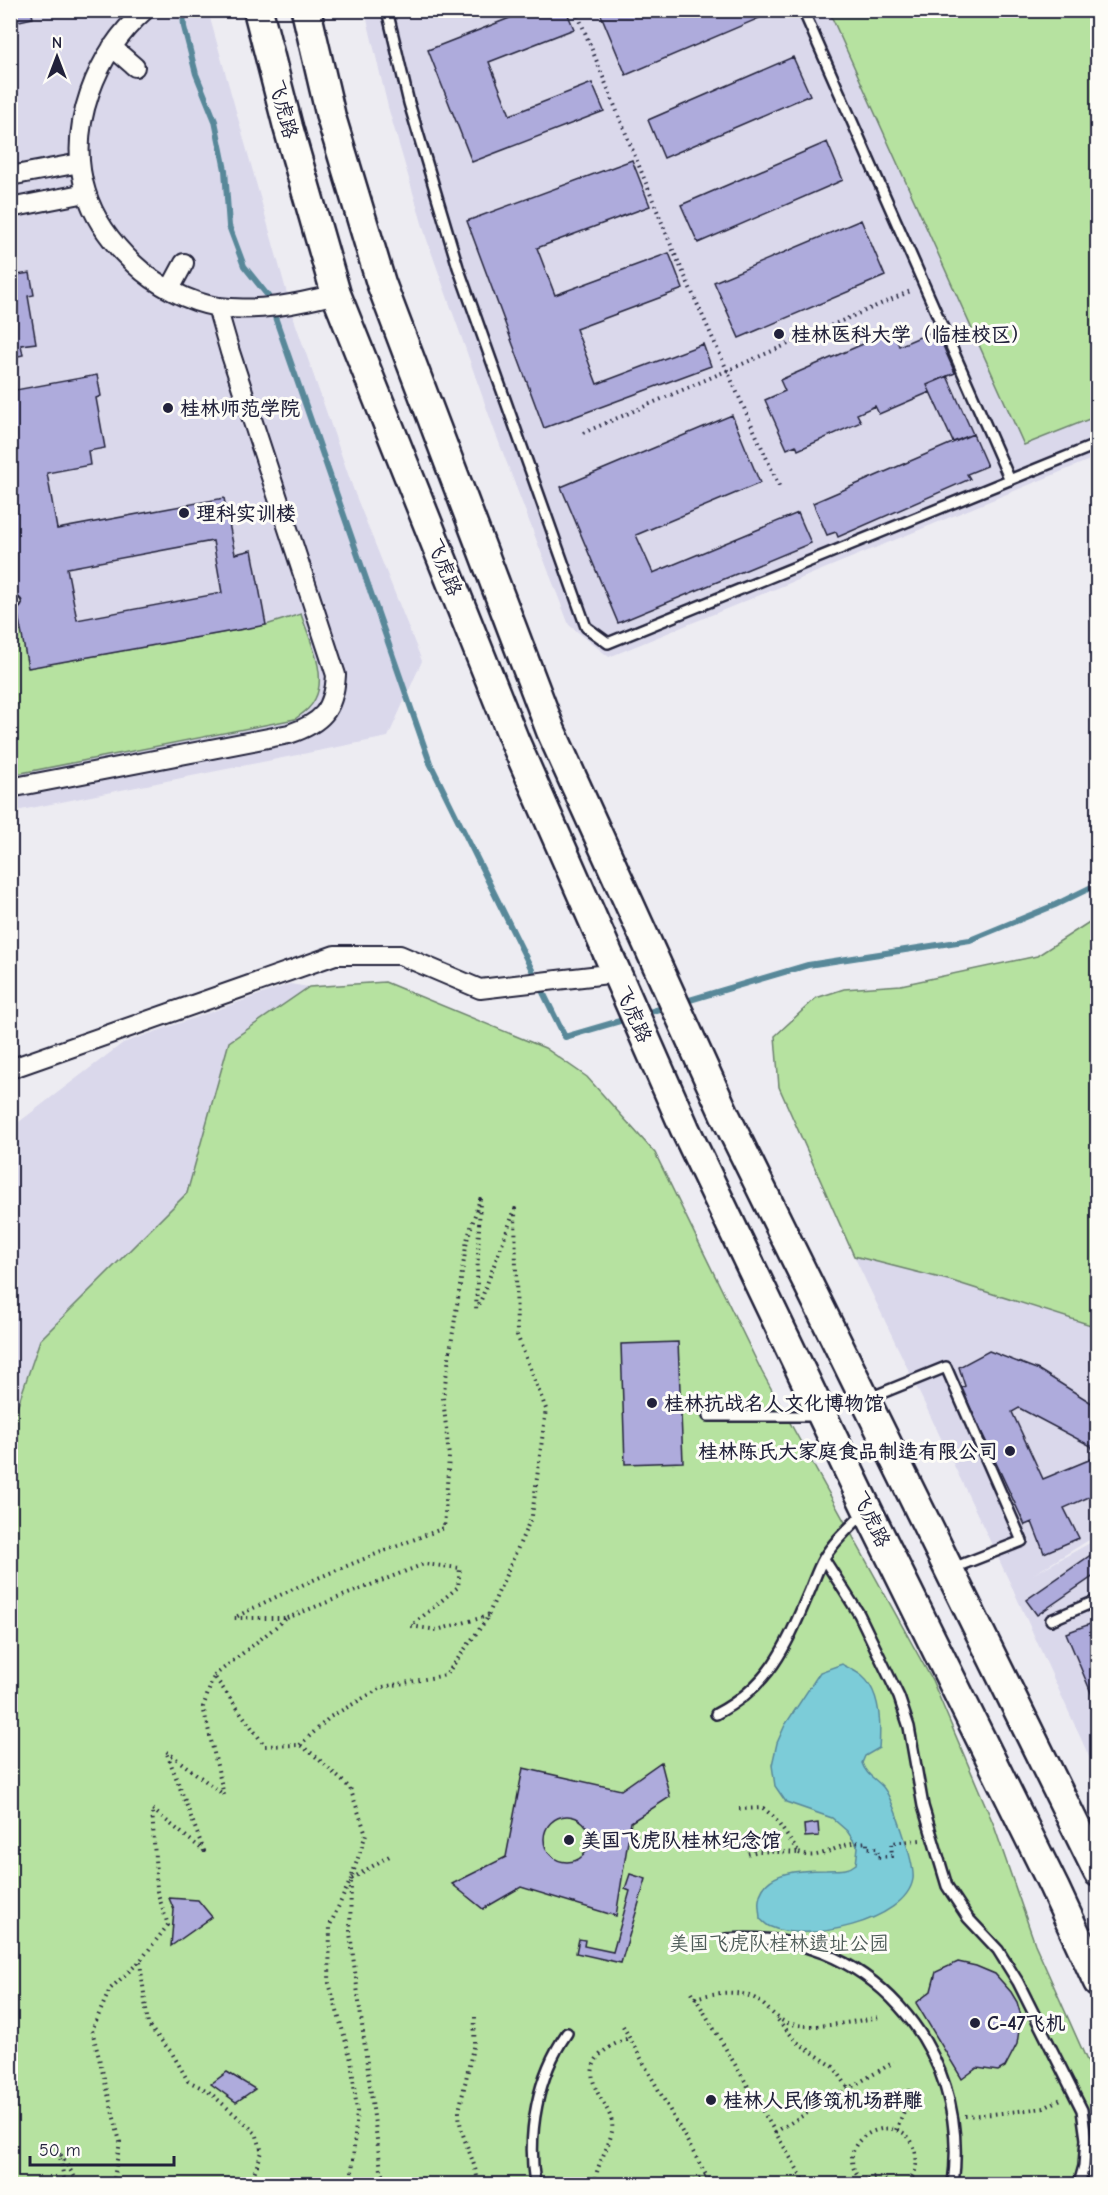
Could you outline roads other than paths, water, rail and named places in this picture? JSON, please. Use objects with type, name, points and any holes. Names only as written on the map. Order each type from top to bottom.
[{"type":"main road","name":"飞虎路","points":[[258,10],[288,127],[336,294],[515,742],[685,1129],[867,1509],[1049,1876],[1098,1982]]},
{"type":"main road","name":"飞虎路","points":[[306,10],[331,117],[381,283],[551,731],[725,1115],[948,1570],[1094,1855]]},
{"type":"street","points":[[145,10],[128,17],[96,75],[81,134],[80,163],[86,193],[118,249],[147,276],[182,296],[217,307],[258,309],[301,303],[336,294]]},
{"type":"street","points":[[112,47],[135,67]]},
{"type":"street","points":[[10,176],[80,163]]},
{"type":"street","points":[[10,208],[86,193]]},
{"type":"street","points":[[170,289],[184,263]]},
{"type":"street","points":[[10,788],[289,734],[317,722],[325,714],[332,701],[336,675],[217,307]]},
{"type":"street","points":[[10,1069],[335,955],[400,955],[480,989],[617,973]]},
{"type":"lane","points":[[387,10],[409,103],[458,267],[586,627],[608,643],[1098,444]]},
{"type":"lane","points":[[803,10],[858,140],[1010,480]]},
{"type":"lane","points":[[865,1400],[946,1367],[1022,1541],[948,1570]]},
{"type":"lane","points":[[708,1416],[822,1416]]},
{"type":"lane","points":[[716,1714],[747,1694],[769,1672],[789,1640],[824,1559],[837,1541],[867,1509]]},
{"type":"lane","points":[[824,1559],[859,1614],[899,1697],[909,1727],[923,1806],[947,1886],[968,1918],[1003,1958],[1034,2012],[1082,2110],[1086,2139],[1084,2166],[1079,2184]]},
{"type":"lane","points":[[1051,1620],[1098,1600]]},
{"type":"lane","points":[[726,1940],[762,1939],[812,1950],[843,1963],[879,1987],[914,2023],[928,2044],[948,2092],[956,2142],[953,2184]]},
{"type":"lane","points":[[534,2184],[531,2157],[536,2107],[552,2059],[567,2033]]},
{"type":"water","points":[[842,1664],[862,1676],[873,1691],[876,1700],[880,1719],[879,1748],[865,1756],[862,1763],[868,1773],[883,1787],[892,1804],[907,1846],[913,1879],[906,1894],[893,1907],[874,1917],[829,1930],[787,1931],[770,1926],[760,1919],[759,1900],[762,1890],[768,1883],[785,1874],[806,1870],[842,1870],[856,1864],[858,1847],[847,1831],[832,1818],[786,1802],[775,1786],[772,1765],[777,1743],[785,1725],[820,1672]]},
{"type":"waterway","points":[[183,10],[184,27],[196,74],[215,121],[225,170],[229,226],[244,266],[268,296]]},
{"type":"waterway","points":[[275,317],[430,763],[565,1037],[630,1018]]},
{"type":"waterway","points":[[683,1002],[808,965],[970,940],[1055,905],[1098,884]]},
{"type":"waterway","points":[[642,1014],[667,1007]]},
{"type":"place","name":"桂林医科大学（临桂校区）","points":[[779,334]]},
{"type":"place","name":"桂林师范学院","points":[[168,408]]},
{"type":"place","name":"理科实训楼","points":[[184,513]]},
{"type":"place","name":"桂林抗战名人文化博物馆","points":[[652,1403]]},
{"type":"place","name":"桂林陈氏大家庭食品制造有限公司","points":[[1010,1451]]},
{"type":"place","name":"美国飞虎队桂林纪念馆","points":[[569,1840]]},
{"type":"place","name":"C-47飞机","points":[[975,2023]]},
{"type":"place","name":"桂林人民修筑机场群雕","points":[[711,2100]]},
{"type":"park label","name":"美国飞虎队桂林遗址公园","points":[[779,1943]]}]
